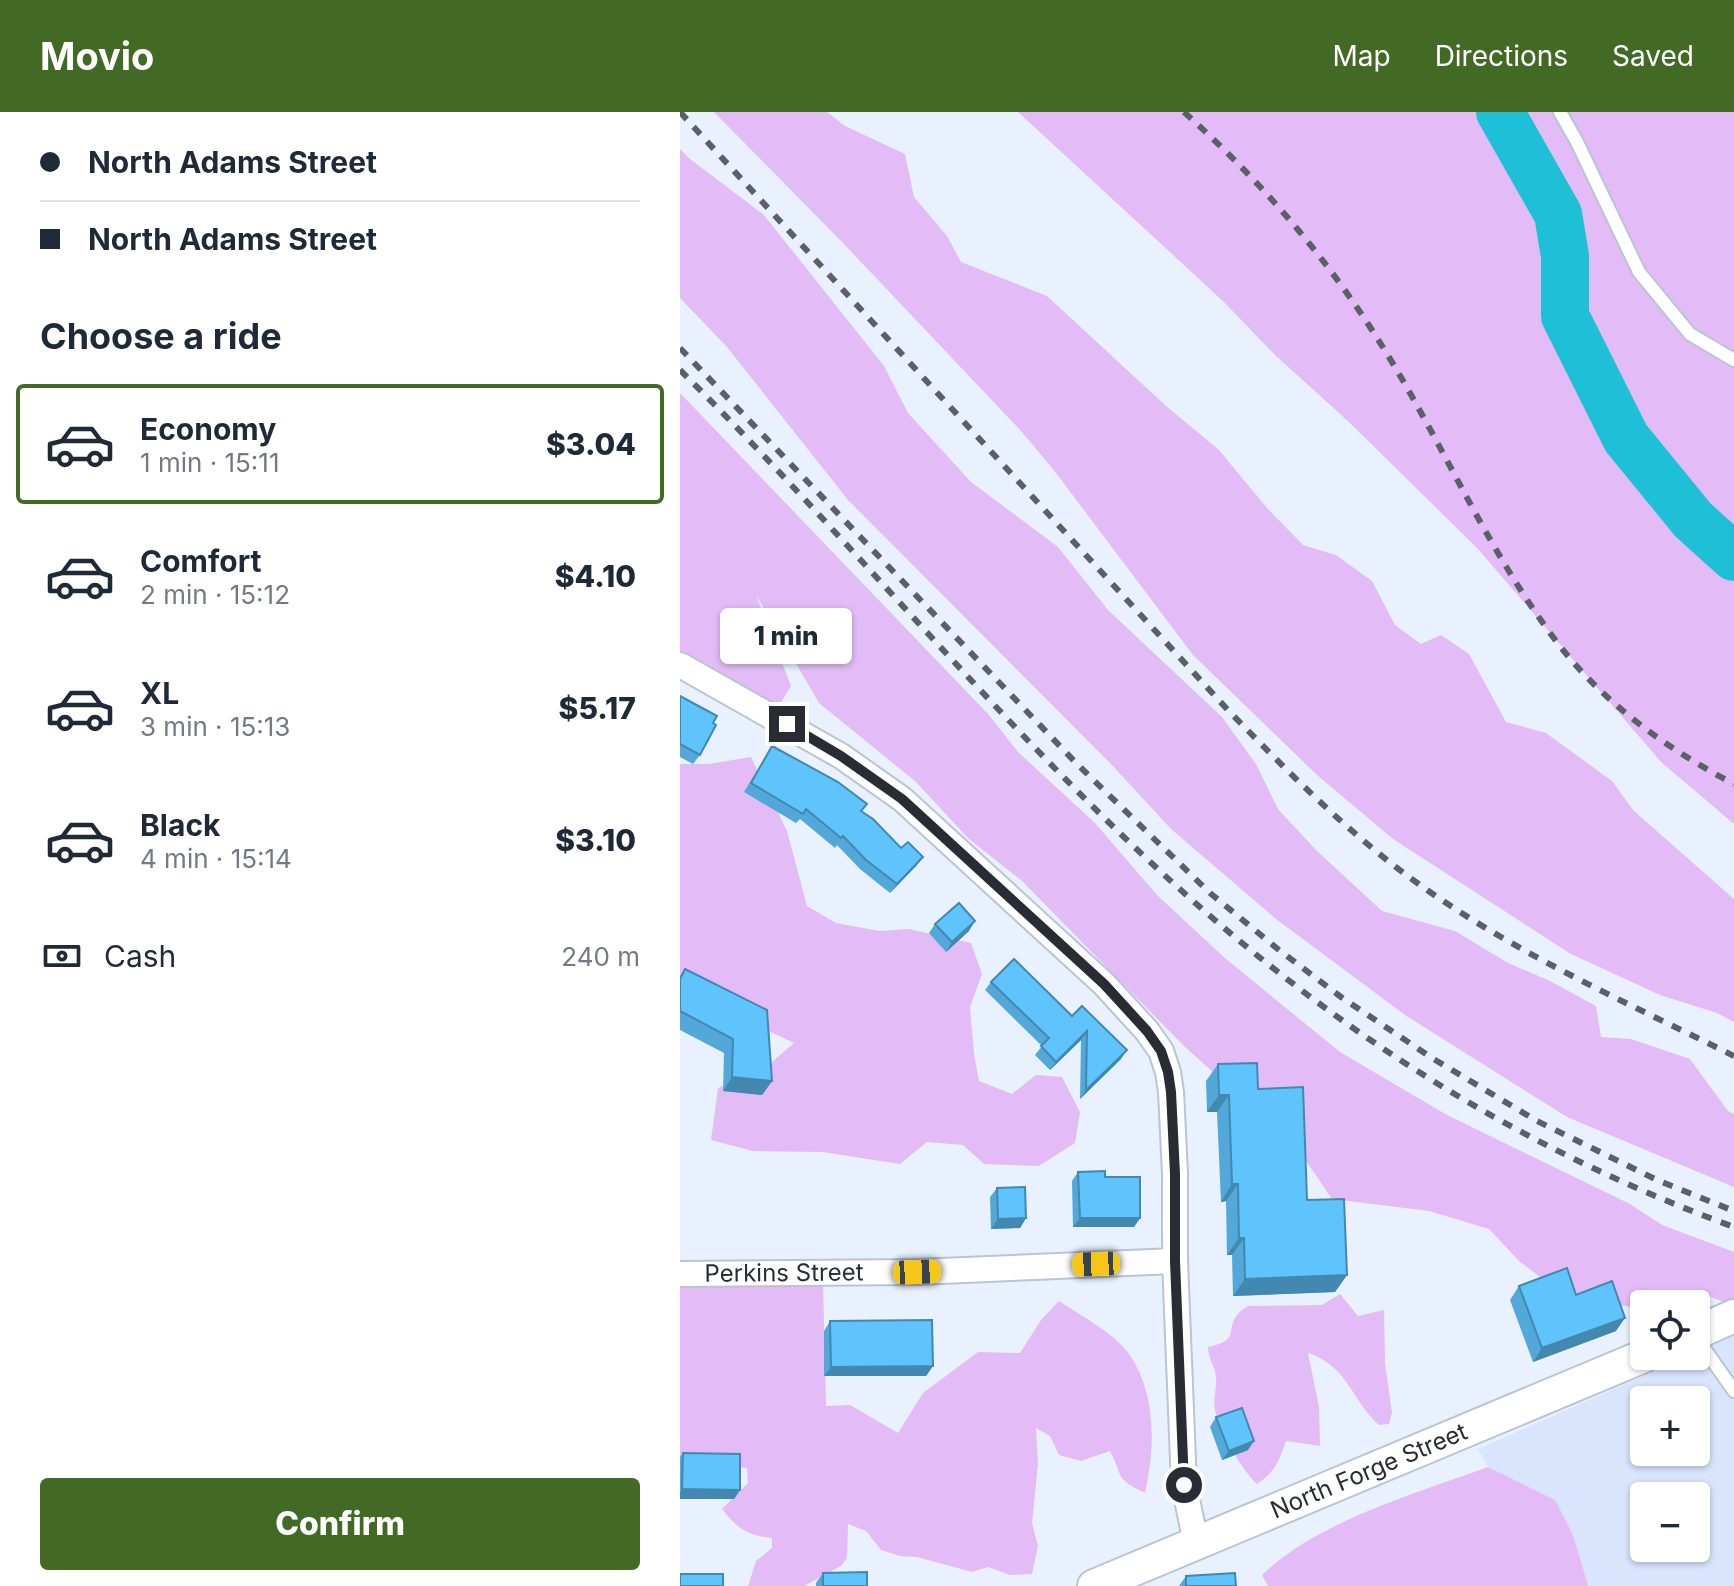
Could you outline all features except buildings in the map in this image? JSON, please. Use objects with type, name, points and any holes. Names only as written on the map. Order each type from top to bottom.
[{"type":"street","points":[[680,665],[841,756],[902,799],[1104,984],[1161,1051],[1171,1092],[1184,1485],[1196,1543]]},
{"type":"street","name":"Perkins Street","points":[[680,1274],[917,1272],[1175,1261]]},
{"type":"street","points":[[1710,1328],[1734,1316]]},
{"type":"street","name":"North Forge Street","points":[[1094,1586],[1140,1577],[1196,1543],[1630,1362]]},
{"type":"lane","points":[[1560,112],[1639,272],[1690,334],[1734,360]]},
{"type":"lane","points":[[1710,1356],[1734,1391]]},
{"type":"shaded area","points":[[714,112],[827,112],[845,126],[905,154],[914,197],[947,236],[961,262],[1047,296],[1166,406],[1219,450],[1267,508],[1303,545],[1336,555],[1372,581],[1395,625],[1421,644],[1441,635],[1469,654],[1506,722],[1546,733],[1612,781],[1634,811],[1734,899],[1734,1022],[1717,1013],[1660,995],[1571,954],[1393,839],[1317,775],[1193,655],[1021,431]]},
{"type":"shaded area","points":[[1018,112],[1734,112],[1734,824],[1661,762],[1478,549],[1350,423],[1275,355],[1224,302]]},
{"type":"shaded area","points":[[680,149],[764,215],[884,366],[908,413],[971,482],[1058,547],[1108,610],[1222,717],[1256,764],[1278,809],[1316,850],[1382,911],[1455,931],[1508,963],[1596,1006],[1601,1037],[1631,1039],[1690,1059],[1728,1111],[1734,1114],[1734,1187],[1567,1117],[1405,1015],[1276,919],[1171,829],[1111,764],[848,500],[727,347],[680,298]]},
{"type":"shaded area","points":[[680,393],[989,715],[1018,752],[1095,823],[1157,895],[1226,959],[1340,1052],[1447,1115],[1630,1204],[1662,1225],[1734,1252],[1734,1306],[1710,1297],[1710,1290],[1630,1290],[1630,1307],[1567,1297],[1519,1261],[1489,1229],[1429,1211],[1332,1199],[1298,1149],[1185,1047],[1021,880],[969,839],[915,781],[819,703],[756,595],[791,686],[777,709],[680,654]]},
{"type":"shaded area","points":[[751,757],[787,831],[807,906],[836,923],[880,931],[909,929],[971,943],[982,974],[970,1007],[979,1081],[1012,1094],[1036,1075],[1062,1077],[1080,1112],[1075,1143],[1039,1166],[984,1164],[963,1145],[927,1142],[900,1164],[823,1152],[753,1151],[711,1140],[718,1088],[766,1067],[794,1043],[748,1021],[680,1010],[680,764],[709,764]]},
{"type":"shaded area","points":[[823,1282],[826,1406],[850,1405],[898,1433],[923,1393],[978,1352],[1020,1353],[1041,1320],[1059,1301],[1096,1325],[1129,1354],[1145,1386],[1152,1440],[1145,1493],[1124,1480],[1110,1451],[1081,1461],[1059,1455],[1050,1436],[1036,1428],[1038,1464],[1032,1523],[1038,1546],[1032,1574],[1010,1575],[988,1567],[972,1572],[917,1557],[900,1556],[881,1550],[866,1531],[848,1524],[847,1558],[841,1566],[804,1586],[748,1586],[756,1561],[772,1548],[772,1538],[743,1530],[722,1509],[748,1483],[747,1468],[680,1461],[680,1286]]},
{"type":"shaded area","points":[[1340,1294],[1358,1316],[1384,1310],[1385,1364],[1392,1412],[1389,1424],[1379,1425],[1341,1375],[1322,1359],[1308,1353],[1319,1407],[1320,1446],[1286,1441],[1276,1466],[1257,1484],[1233,1451],[1216,1414],[1216,1377],[1208,1347],[1229,1338],[1237,1315],[1248,1306],[1322,1305]]},
{"type":"shaded area","points":[[1734,1336],[1734,1586],[1588,1586],[1555,1500],[1488,1467],[1478,1449],[1657,1370],[1710,1370],[1710,1347]]},
{"type":"shaded area","points":[[1488,1467],[1555,1500],[1573,1535],[1588,1586],[1268,1586],[1262,1575],[1284,1556],[1339,1524]]},
{"type":"waterway","points":[[1500,112],[1558,214],[1565,256],[1565,316],[1626,438],[1693,520],[1734,557]]},
{"type":"railway","points":[[680,112],[1226,708],[1337,818],[1409,877],[1486,928],[1568,974],[1734,1056]]},
{"type":"railway","points":[[1184,112],[1236,161],[1284,214],[1350,297],[1417,405],[1505,565],[1574,663],[1637,722],[1684,755],[1734,784]]},
{"type":"railway","points":[[680,348],[1077,764],[1210,893],[1279,950],[1341,997],[1432,1058],[1537,1121],[1657,1180],[1734,1211]]},
{"type":"railway","points":[[680,370],[1071,785],[1209,915],[1269,965],[1393,1055],[1523,1133],[1661,1199],[1734,1227]]},
{"type":"route","points":[[787,724],[841,756],[902,799],[1104,984],[1161,1051],[1171,1092],[1184,1485]]}]
